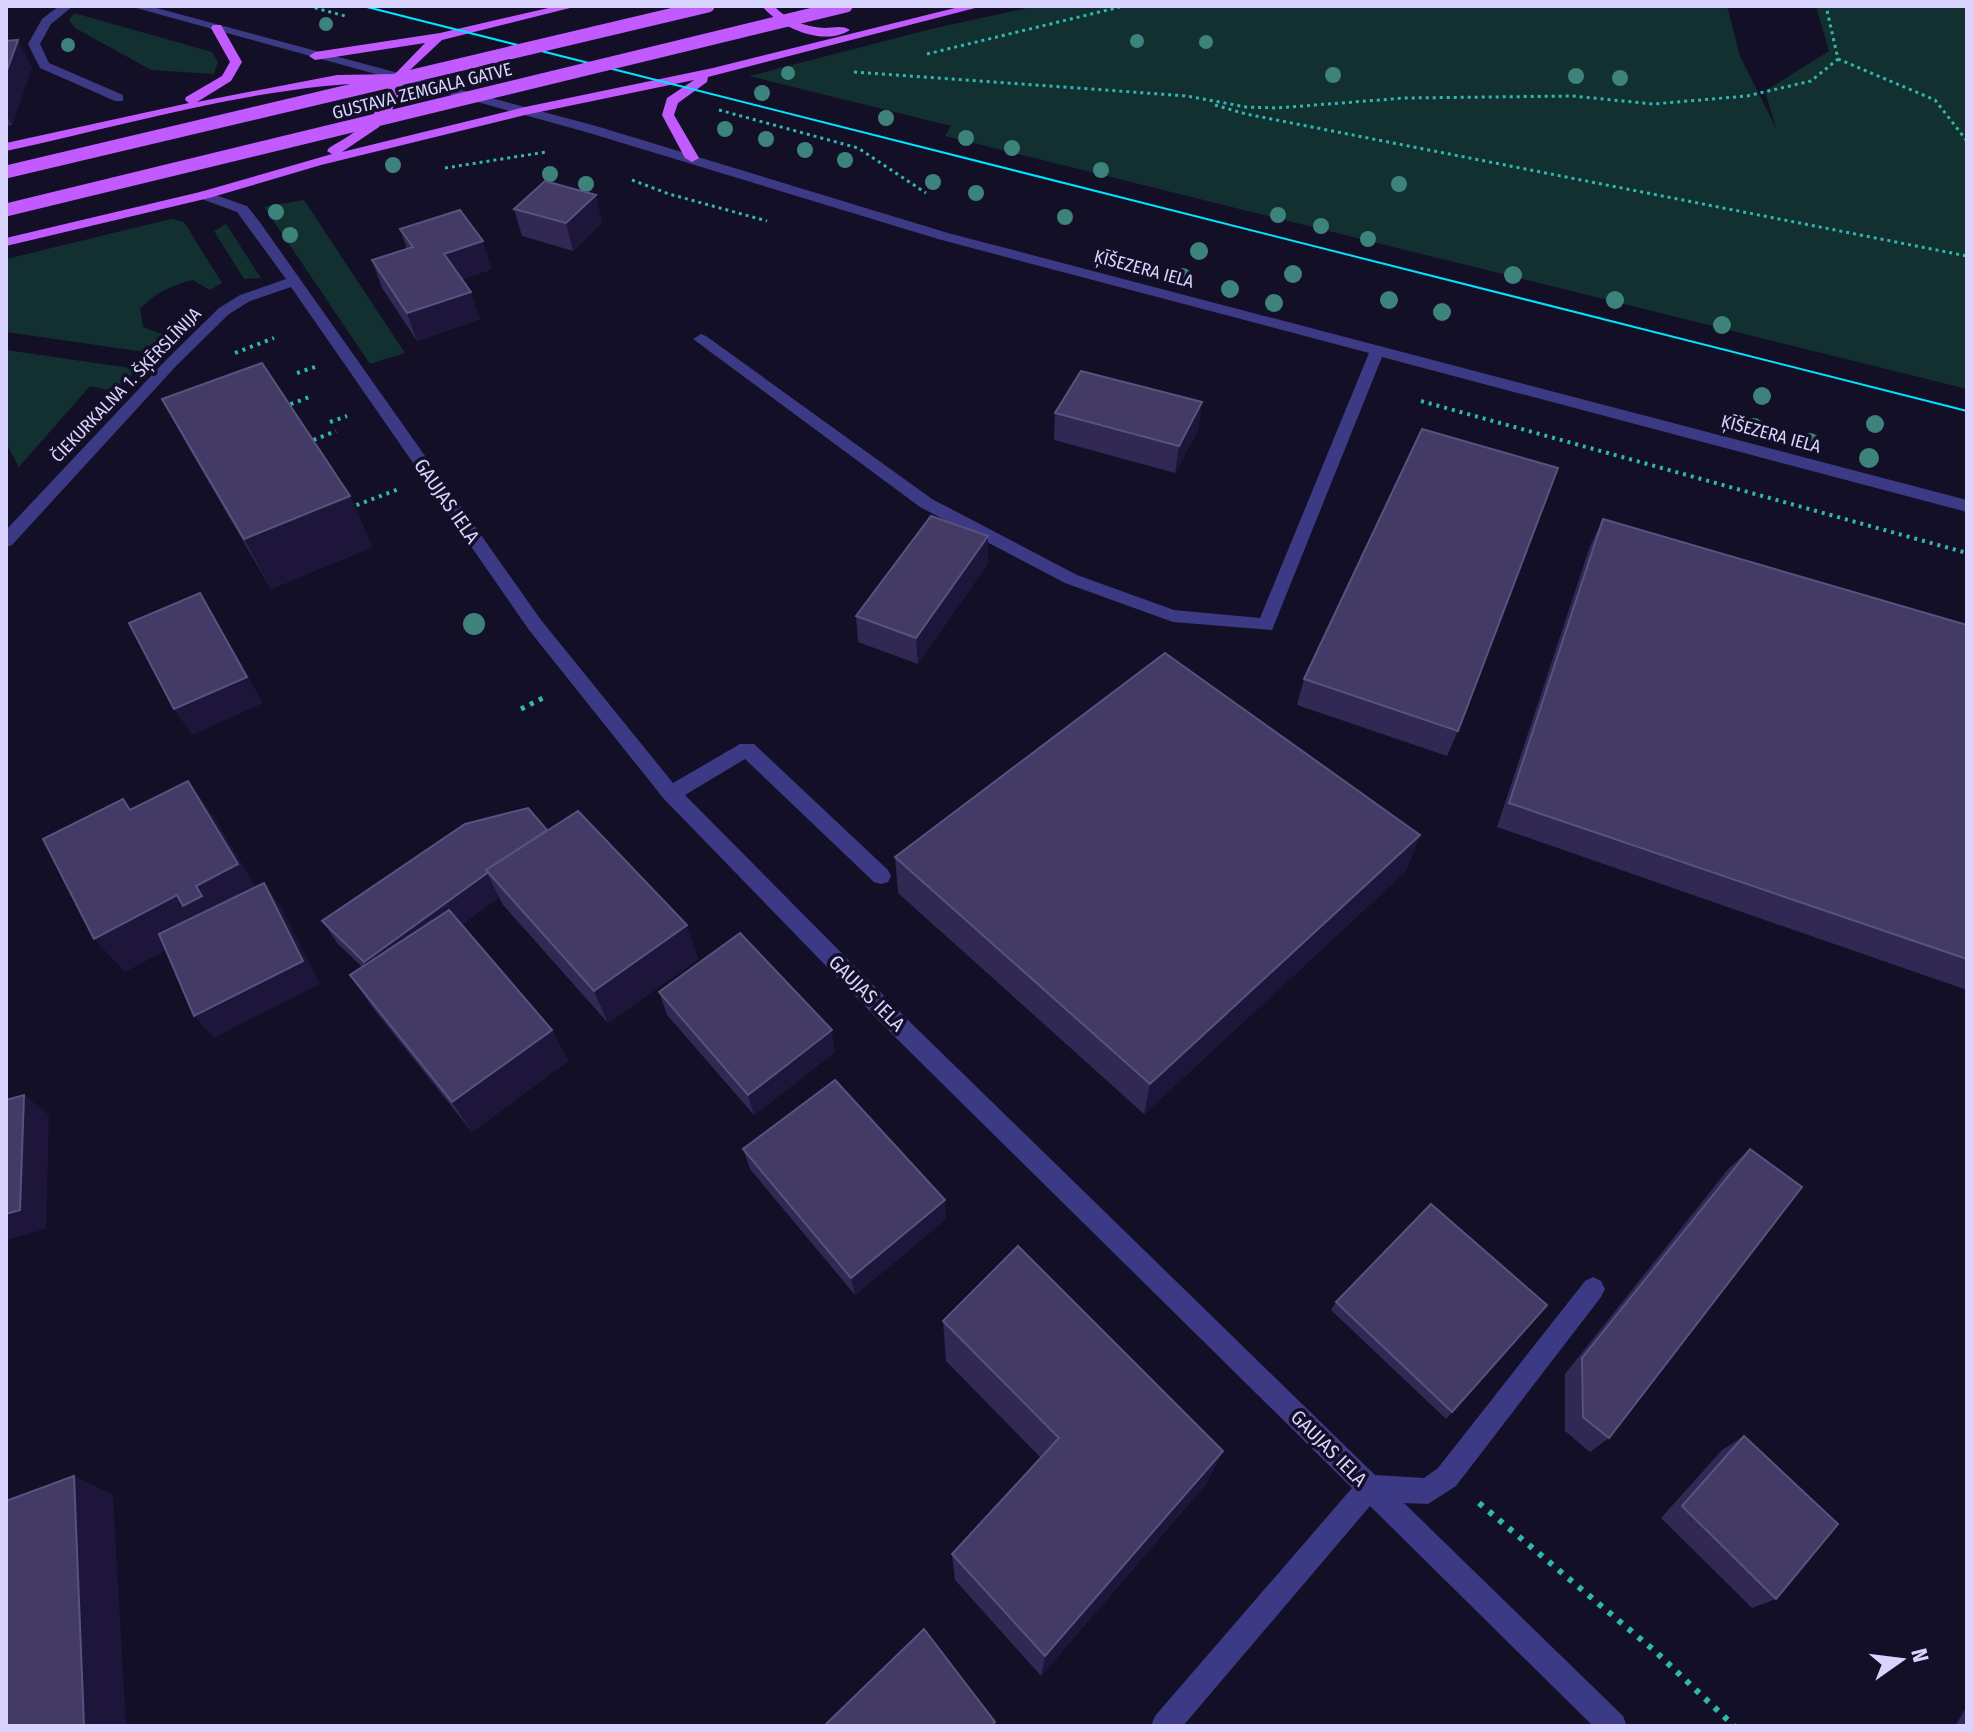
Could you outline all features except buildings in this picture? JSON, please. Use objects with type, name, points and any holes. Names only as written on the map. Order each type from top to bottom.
[{"type":"main road","points":[[315,56],[440,37],[572,6]]},
{"type":"main road","name":"GUSTAVA ZEMGALA GATVE","points":[[6,172],[708,6]]},
{"type":"main road","points":[[768,6],[795,26],[830,33],[887,21],[942,15]]},
{"type":"main road","name":"GUSTAVA ZEMGALA GATVE","points":[[6,210],[846,6]]},
{"type":"main road","points":[[6,242],[204,195],[317,162],[525,111],[713,72],[977,6]]},
{"type":"main road","points":[[165,112],[214,88],[227,78],[236,62],[217,28]]},
{"type":"main road","points":[[317,162],[370,129],[390,103],[399,78],[412,58],[440,37]]},
{"type":"main road","points":[[692,158],[668,115],[672,101],[713,72]]},
{"type":"main road","points":[[6,147],[337,79],[399,78]]},
{"type":"street","points":[[67,6],[46,22],[34,44],[44,65],[119,98]]},
{"type":"street","points":[[135,6],[315,56]]},
{"type":"street","name":"ĶĪŠEZERA IELA","points":[[315,56],[692,158],[943,236],[1967,506]]},
{"type":"street","name":"GAUJAS IELA","points":[[204,195],[242,209],[577,681],[671,794],[904,1031],[1613,1726]]},
{"type":"street","name":"ČIEKURKALNA 1. ŠĶĒRSLĪNIJA","points":[[6,541],[172,362],[224,311],[245,298],[292,282]]},
{"type":"street","points":[[701,339],[926,503],[1071,579],[1173,616],[1266,625],[1377,351]]},
{"type":"street","points":[[671,794],[747,749],[881,876]]},
{"type":"street","points":[[1165,1726],[1369,1488],[1428,1491],[1447,1477],[1593,1289]]},
{"type":"path","points":[[308,6],[347,16]]},
{"type":"path","points":[[1826,6],[1838,59]]},
{"type":"path","points":[[854,72],[1122,94],[1187,96],[1246,107],[1277,108],[1419,98],[1573,96],[1653,104],[1747,96],[1811,81],[1838,59]]},
{"type":"path","points":[[1838,59],[1935,100],[1967,141]]},
{"type":"path","points":[[1187,96],[1246,114],[1967,256]]},
{"type":"path","points":[[710,107],[858,148],[929,194]]},
{"type":"path","points":[[224,357],[274,338]]},
{"type":"path","points":[[271,412],[312,396]]},
{"type":"path","points":[[305,443],[336,431]]},
{"type":"path","points":[[348,509],[430,476]]},
{"type":"path","points":[[521,709],[545,697]]},
{"type":"path","points":[[1447,1477],[1656,1652],[1734,1726]]},
{"type":"green space","points":[[1036,6],[1727,6],[1740,56],[1776,128],[1765,91],[1829,51],[1816,6],[1967,6],[1967,389],[945,136],[951,126],[749,76],[931,29]]},
{"type":"green space","points":[[74,13],[212,52],[218,62],[214,74],[151,70],[75,28],[69,20]]},
{"type":"green space","points":[[304,200],[405,353],[370,364],[264,207]]},
{"type":"green space","points":[[171,219],[184,222],[222,283],[210,290],[193,280],[178,284],[158,294],[140,309],[143,327],[165,335],[152,353],[6,332],[6,259]]},
{"type":"green space","points":[[226,224],[261,278],[244,279],[214,231]]},
{"type":"green space","points":[[6,350],[137,369],[116,392],[90,386],[19,467],[6,443]]},
{"type":"tram line","points":[[363,6],[1967,411]]}]
